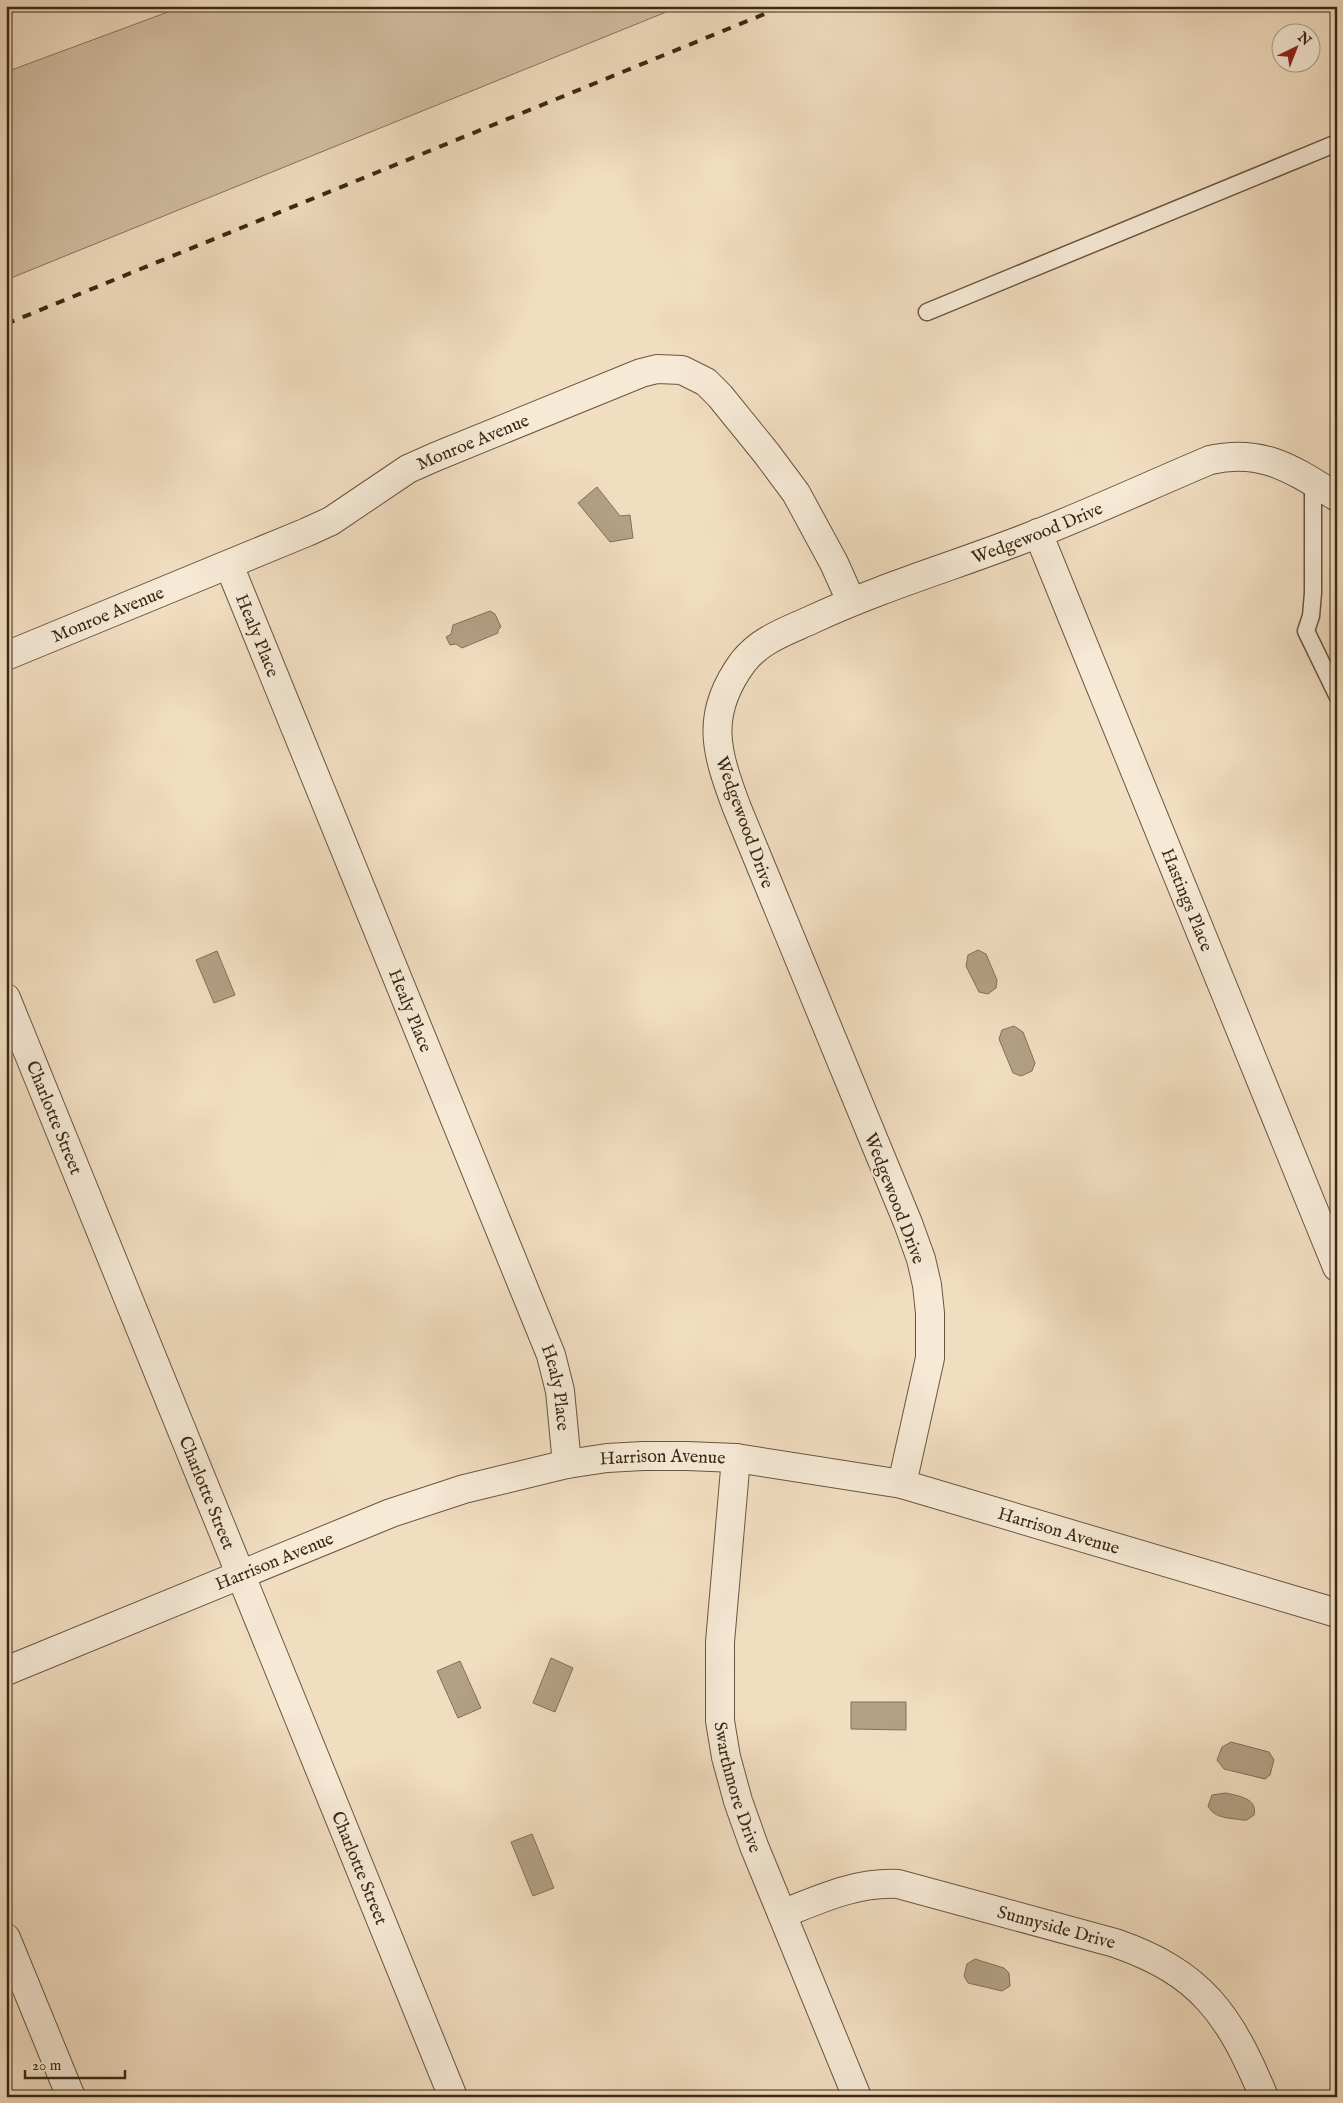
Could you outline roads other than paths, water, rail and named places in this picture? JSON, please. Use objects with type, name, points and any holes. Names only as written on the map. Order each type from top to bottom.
[{"type":"street","name":"Monroe Avenue","points":[[6,656],[229,565],[331,521],[408,469],[615,382],[657,368],[682,370],[706,382],[767,454],[796,493],[834,562],[851,601]]},
{"type":"street","name":"Wedgewood Drive","points":[[902,1484],[930,1358],[930,1313],[927,1285],[921,1259],[908,1223],[736,808],[722,767],[716,728],[719,710],[732,679],[754,649],[767,640],[851,601],[1038,533],[1210,460],[1230,456],[1252,456],[1279,464],[1337,497]]},
{"type":"street","name":"Hastings Place","points":[[1038,533],[1337,1267]]},
{"type":"street","name":"Healy Place","points":[[229,565],[551,1355],[560,1391],[567,1464]]},
{"type":"street","name":"Charlotte Street","points":[[6,998],[453,2097]]},
{"type":"street","name":"Harrison Avenue","points":[[6,1670],[391,1513],[464,1488],[567,1464],[606,1458],[644,1456],[736,1458],[902,1484],[1337,1614]]},
{"type":"street","name":"Swarthmore Drive","points":[[736,1458],[720,1642],[720,1722],[726,1757],[738,1802],[857,2097]]},
{"type":"street","name":"Sunnyside Drive","points":[[782,1914],[840,1891],[881,1883],[898,1884],[1115,1943],[1138,1951],[1180,1974],[1218,2008],[1237,2036],[1264,2097]]},
{"type":"street","points":[[6,1938],[71,2097]]},
{"type":"lane","points":[[927,312],[1337,143]]},
{"type":"lane","points":[[1313,482],[1314,593],[1311,616],[1306,631],[1337,695]]},
{"type":"railway","points":[[6,324],[784,6]]}]
